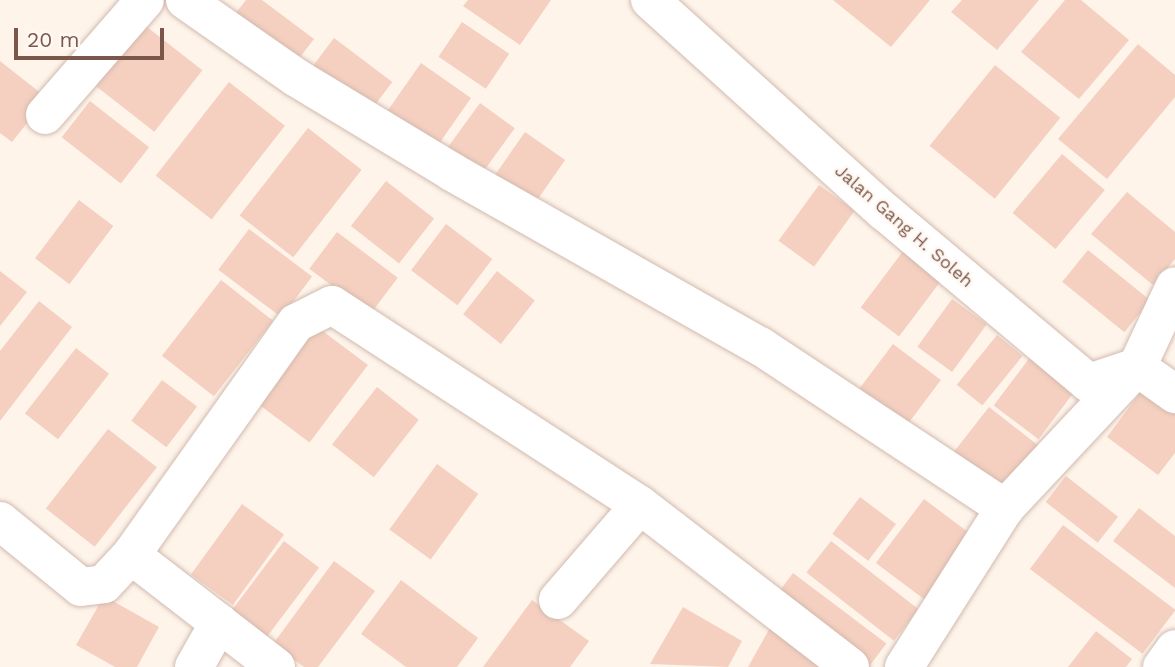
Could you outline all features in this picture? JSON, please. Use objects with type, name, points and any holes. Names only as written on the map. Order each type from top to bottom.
[{"type":"street","points":[[45,115],[145,0]]},
{"type":"street","points":[[185,0],[297,78],[452,173],[760,346],[1005,508]]},
{"type":"street","name":"Jalan Gang H. Soleh","points":[[650,0],[689,13],[885,212],[1089,383],[1137,367]]},
{"type":"street","points":[[904,667],[1005,508],[1137,367],[1175,286]]},
{"type":"street","points":[[0,521],[81,587],[104,584],[131,555],[296,323],[332,305],[640,505],[850,667]]},
{"type":"street","points":[[1137,367],[1175,394]]},
{"type":"street","points":[[558,600],[640,505]]},
{"type":"street","points":[[131,555],[276,667]]},
{"type":"street","points":[[194,667],[219,623]]},
{"type":"street","points":[[1162,667],[1175,649]]},
{"type":"building","points":[[246,0],[262,0],[314,39],[290,70],[228,23]]},
{"type":"building","points":[[468,0],[551,0],[520,45],[463,6]]},
{"type":"building","points":[[833,0],[930,0],[891,47]]},
{"type":"building","points":[[962,0],[1039,0],[997,50],[951,12]]},
{"type":"building","points":[[1065,0],[1081,0],[1129,40],[1079,99],[1021,52]]},
{"type":"building","points":[[133,16],[202,70],[154,132],[85,77]]},
{"type":"building","points":[[462,22],[509,54],[486,89],[439,57]]},
{"type":"building","points":[[334,38],[392,82],[371,111],[312,67]]},
{"type":"building","points":[[1138,44],[1175,75],[1175,97],[1107,179],[1058,139]]},
{"type":"building","points":[[0,61],[47,98],[12,142],[0,133]]},
{"type":"building","points":[[421,63],[471,98],[434,151],[384,116]]},
{"type":"building","points":[[995,65],[1060,118],[995,199],[930,146]]},
{"type":"building","points":[[229,82],[285,126],[212,219],[156,176]]},
{"type":"building","points":[[90,101],[149,147],[121,183],[62,137]]},
{"type":"building","points":[[480,103],[515,128],[478,179],[443,154]]},
{"type":"building","points":[[308,128],[362,170],[293,257],[240,215]]},
{"type":"building","points":[[525,132],[565,160],[527,215],[487,187]]},
{"type":"building","points":[[1062,154],[1105,190],[1055,249],[1013,213]]},
{"type":"building","points":[[386,181],[434,219],[399,263],[351,226]]},
{"type":"building","points":[[819,185],[855,211],[814,267],[778,241]]},
{"type":"building","points":[[1127,192],[1175,232],[1175,259],[1153,285],[1091,234]]},
{"type":"building","points":[[79,200],[113,226],[69,284],[35,258]]},
{"type":"building","points":[[446,224],[492,259],[457,305],[411,270]]},
{"type":"building","points":[[249,229],[312,277],[281,317],[218,270]]},
{"type":"building","points":[[337,232],[398,278],[370,314],[309,269]]},
{"type":"building","points":[[907,246],[945,275],[899,336],[861,307]]},
{"type":"building","points":[[1088,250],[1150,300],[1124,332],[1062,282]]},
{"type":"building","points":[[0,271],[27,292],[0,326]]},
{"type":"building","points":[[497,271],[535,301],[501,344],[463,314]]},
{"type":"building","points":[[221,280],[273,321],[214,396],[162,356]]},
{"type":"building","points":[[952,299],[987,324],[952,372],[917,347]]},
{"type":"building","points":[[39,301],[72,327],[0,421],[0,351]]},
{"type":"building","points":[[316,326],[368,365],[310,443],[258,403]]},
{"type":"building","points":[[997,335],[1023,356],[982,406],[957,385]]},
{"type":"building","points":[[893,344],[941,380],[904,430],[856,394]]},
{"type":"building","points":[[76,348],[109,374],[58,439],[25,413]]},
{"type":"building","points":[[1031,356],[1076,390],[1038,439],[994,406]]},
{"type":"building","points":[[162,380],[197,406],[166,447],[131,421]]},
{"type":"building","points":[[377,387],[419,420],[374,477],[332,445]]},
{"type":"building","points":[[1142,390],[1175,414],[1175,453],[1158,475],[1107,437]]},
{"type":"building","points":[[989,407],[1040,447],[1002,496],[951,456]]},
{"type":"building","points":[[108,429],[157,467],[95,547],[46,509]]},
{"type":"building","points":[[437,464],[478,494],[431,560],[389,530]]},
{"type":"building","points":[[1066,476],[1118,517],[1098,543],[1046,502]]},
{"type":"building","points":[[860,497],[896,524],[868,561],[832,534]]},
{"type":"building","points":[[924,499],[976,538],[928,602],[876,563]]},
{"type":"building","points":[[242,504],[284,535],[233,605],[191,574]]},
{"type":"building","points":[[1139,508],[1175,536],[1175,588],[1113,541]]},
{"type":"building","points":[[1063,525],[1175,609],[1143,654],[1030,569]]},
{"type":"building","points":[[284,541],[319,567],[261,645],[226,618]]},
{"type":"building","points":[[831,541],[918,609],[894,641],[806,573]]},
{"type":"building","points":[[334,561],[375,591],[318,667],[304,667],[273,644]]},
{"type":"building","points":[[793,573],[886,643],[869,667],[776,596]]},
{"type":"building","points":[[401,580],[478,638],[457,667],[406,667],[361,634]]},
{"type":"building","points":[[104,596],[159,627],[137,667],[115,667],[76,645]]},
{"type":"building","points":[[532,600],[589,641],[570,667],[483,667]]},
{"type":"building","points":[[683,607],[742,641],[728,667],[650,664]]},
{"type":"building","points":[[771,626],[820,667],[748,667]]},
{"type":"building","points":[[1096,631],[1132,659],[1126,667],[1068,667]]}]
